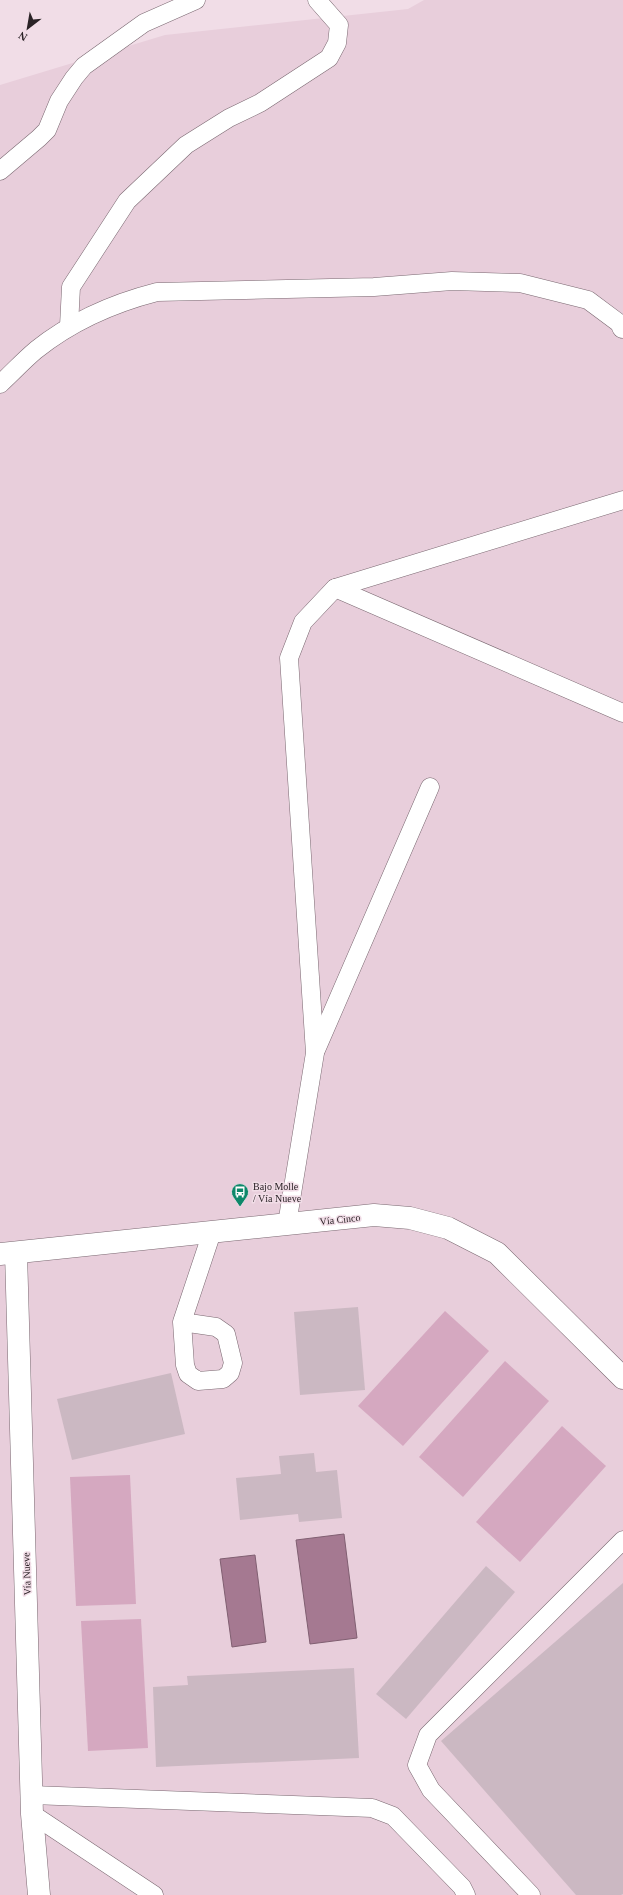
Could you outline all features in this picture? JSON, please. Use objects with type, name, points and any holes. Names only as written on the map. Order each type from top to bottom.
[{"type":"street","name":"Vía Cinco","points":[[8,1253],[374,1216],[410,1218],[448,1228],[497,1253],[623,1378]]},
{"type":"street","name":"Vía Nueve","points":[[8,1253],[32,1804],[40,1895]]},
{"type":"lane","points":[[0,171],[47,130],[59,101],[84,66],[144,23],[196,0]]},
{"type":"lane","points":[[69,326],[71,287],[127,201],[186,145],[230,118],[260,103],[329,58],[337,43],[339,25],[317,0]]},
{"type":"lane","points":[[0,384],[36,350],[69,326],[133,298],[157,292],[374,287],[452,281],[520,283],[588,300],[623,326]]},
{"type":"lane","points":[[287,1224],[315,1053],[289,658],[303,622],[335,588],[623,500]]},
{"type":"lane","points":[[335,588],[623,713]]},
{"type":"lane","points":[[315,1053],[430,787]]},
{"type":"lane","points":[[182,1322],[212,1232]]},
{"type":"lane","points":[[531,1895],[431,1790],[417,1765],[428,1735],[623,1540]]},
{"type":"lane","points":[[32,1804],[154,1895]]},
{"type":"lane","points":[[32,1804],[372,1808],[394,1816],[462,1887],[466,1895]]},
{"type":"shaded area","points":[[424,0],[623,0],[623,1895],[0,1895],[0,85],[165,35],[408,9]]},
{"type":"shaded area","points":[[445,1311],[489,1351],[403,1446],[358,1406]]},
{"type":"shaded area","points":[[505,1361],[549,1401],[463,1497],[419,1457]]},
{"type":"shaded area","points":[[562,1426],[606,1466],[520,1562],[476,1522]]},
{"type":"shaded area","points":[[130,1475],[136,1604],[76,1606],[70,1477]]},
{"type":"shaded area","points":[[344,1534],[357,1638],[310,1644],[296,1540]]},
{"type":"shaded area","points":[[255,1555],[266,1642],[232,1647],[220,1559]]},
{"type":"shaded area","points":[[141,1619],[148,1748],[88,1751],[81,1621]]},
{"type":"building","points":[[358,1307],[365,1390],[300,1395],[294,1312]]},
{"type":"building","points":[[171,1373],[185,1434],[72,1460],[57,1399]]},
{"type":"building","points":[[314,1453],[316,1472],[337,1470],[342,1518],[299,1522],[298,1514],[240,1520],[236,1478],[281,1474],[279,1456]]},
{"type":"building","points":[[486,1566],[515,1592],[406,1719],[376,1694]]},
{"type":"building","points":[[623,1583],[623,1894],[576,1895],[441,1741]]},
{"type":"building","points":[[354,1668],[359,1758],[156,1767],[153,1687],[188,1685],[187,1676]]},
{"type":"place","name":"Bajo Molle / Vía Nueve","points":[[240,1207]]}]
